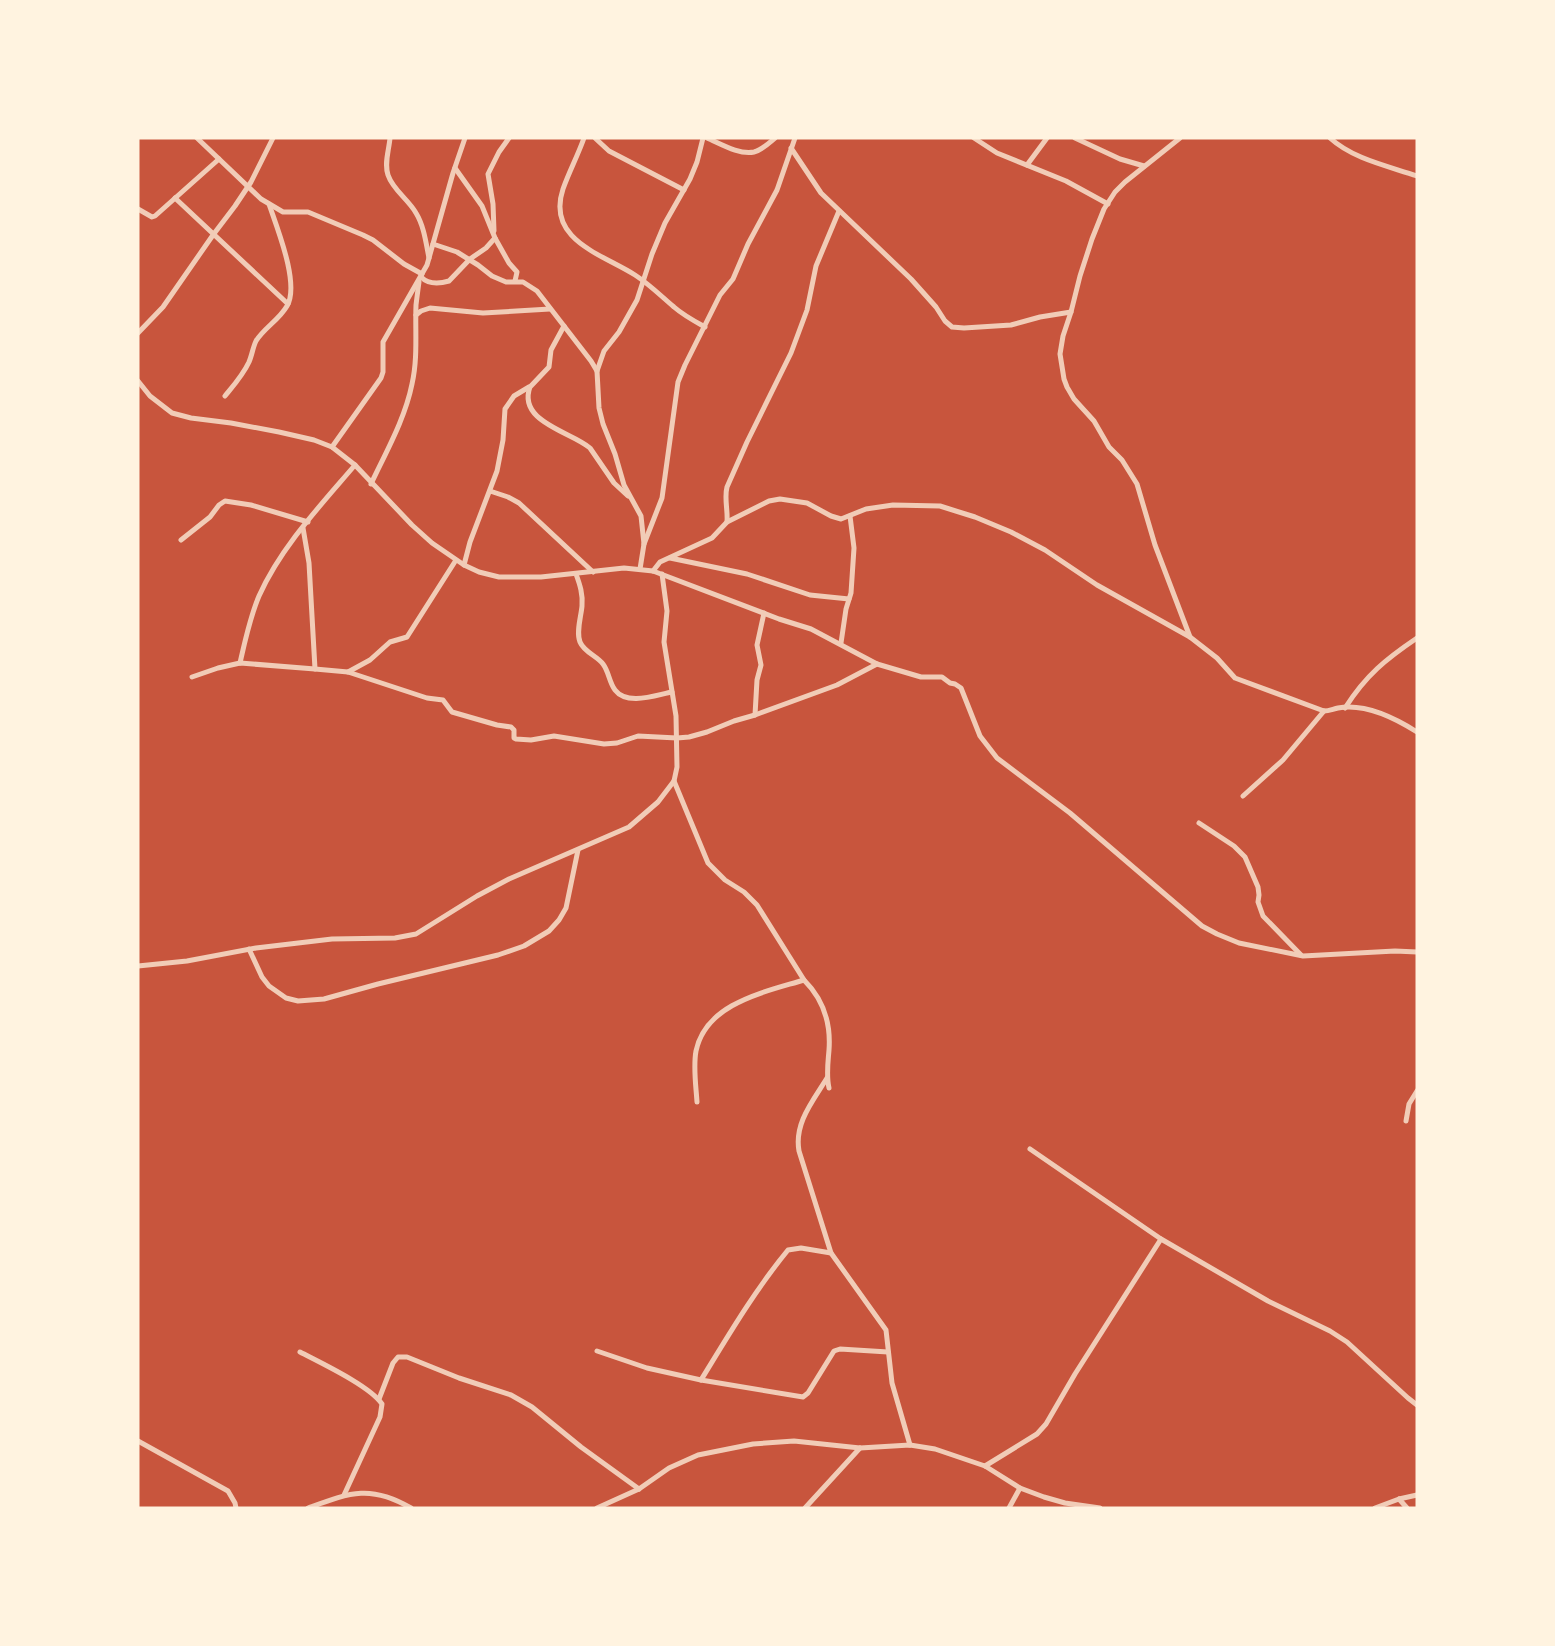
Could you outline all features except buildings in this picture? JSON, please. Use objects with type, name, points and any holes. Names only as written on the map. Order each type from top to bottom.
[{"type":"street","points":[[197,138],[247,187],[269,204],[283,212],[308,212],[363,235],[430,283],[449,281],[495,237],[494,204],[488,174],[509,138]]},
{"type":"street","points":[[138,333],[163,307],[235,206],[273,138]]},
{"type":"street","points":[[390,138],[387,154],[388,174],[392,184],[417,213],[429,259]]},
{"type":"street","points":[[332,447],[381,378],[383,342],[429,259],[465,138]]},
{"type":"street","points":[[584,138],[562,191],[560,204],[562,222],[566,231],[577,241],[644,281],[674,307],[705,327]]},
{"type":"street","points":[[595,138],[609,151],[684,190]]},
{"type":"street","points":[[644,544],[641,516],[624,485],[603,424],[599,408],[597,371],[604,351],[637,300],[665,223],[684,190],[705,138],[731,148],[753,152],[775,138]]},
{"type":"street","points":[[640,569],[644,544],[662,498],[678,382],[720,295],[733,279],[748,244],[777,190],[795,138]]},
{"type":"street","points":[[974,138],[997,153],[1066,180],[1108,204]]},
{"type":"street","points":[[1026,165],[1047,138]]},
{"type":"street","points":[[1075,138],[1126,162],[1144,166]]},
{"type":"street","points":[[1180,138],[1125,182],[1100,217],[1060,346],[1061,364],[1067,387],[1074,399],[1094,421],[1109,447],[1122,460],[1137,484],[1155,545],[1190,637]]},
{"type":"street","points":[[1330,138],[1350,153],[1417,176]]},
{"type":"street","points":[[790,148],[821,193],[911,279],[952,327],[1011,326],[1040,317],[1071,312]]},
{"type":"street","points":[[138,209],[152,217],[219,159]]},
{"type":"street","points":[[455,168],[482,206],[495,237],[509,263],[517,272],[515,281]]},
{"type":"street","points":[[175,198],[288,304]]},
{"type":"street","points":[[225,396],[248,364],[257,339],[273,324],[288,304],[289,267],[269,204]]},
{"type":"street","points":[[728,522],[725,494],[727,487],[791,353],[807,310],[816,266],[839,211]]},
{"type":"street","points":[[434,244],[470,259],[492,276],[506,282],[523,282],[537,291],[597,371]]},
{"type":"street","points":[[371,484],[401,419],[410,393],[416,361],[416,315],[421,277]]},
{"type":"street","points":[[416,315],[430,308],[483,313],[550,309]]},
{"type":"street","points":[[464,566],[470,542],[497,471],[505,409],[514,396],[530,387],[550,364],[551,350],[564,326]]},
{"type":"street","points":[[138,381],[150,396],[171,413],[279,432],[314,440],[332,447],[355,465],[371,484],[432,543],[464,566],[479,572],[499,577],[542,577],[624,568],[653,571],[811,629],[877,664],[921,677],[942,677],[958,686],[980,736],[997,758],[1070,813],[1202,926],[1217,934],[1239,943],[1303,956],[1417,952]]},
{"type":"street","points":[[530,387],[528,398],[533,412],[544,422],[567,436],[586,444],[614,483],[631,499]]},
{"type":"street","points":[[240,663],[259,597],[285,550],[355,465]]},
{"type":"street","points":[[489,491],[519,503],[593,572]]},
{"type":"street","points":[[653,571],[656,565],[712,538],[728,522],[768,501],[780,499],[811,505],[841,519],[866,509],[893,505],[940,506],[969,514],[1045,550],[1097,585],[1190,637],[1217,658],[1235,678],[1324,711],[1346,708],[1365,709],[1382,714],[1417,732]]},
{"type":"street","points":[[181,540],[210,517],[225,501],[251,505],[308,522]]},
{"type":"street","points":[[841,644],[851,592],[854,548],[850,516]]},
{"type":"street","points":[[303,528],[309,563],[315,669]]},
{"type":"street","points":[[670,558],[747,574],[810,594],[849,598]]},
{"type":"street","points":[[348,672],[370,660],[390,642],[407,637],[456,560]]},
{"type":"street","points":[[576,574],[582,587],[580,642],[584,649],[596,656],[604,665],[616,691],[628,698],[672,692]]},
{"type":"street","points":[[138,966],[188,961],[249,949],[332,939],[395,938],[416,934],[509,879],[629,827],[658,802],[674,782],[677,767],[676,716],[664,642],[667,611],[662,574]]},
{"type":"street","points":[[754,715],[757,680],[761,665],[757,645],[764,613]]},
{"type":"street","points":[[1346,708],[1372,672],[1417,638]]},
{"type":"street","points":[[192,677],[240,663],[348,672],[427,698],[443,700],[452,712],[511,727],[516,739],[531,740],[554,736],[604,744],[638,736],[677,738],[707,732],[837,685],[877,664]]},
{"type":"street","points":[[1243,796],[1284,760],[1324,711]]},
{"type":"street","points":[[674,782],[708,863],[725,880],[744,892],[757,905],[804,980],[824,1006],[829,1024],[830,1047],[827,1078],[829,1088]]},
{"type":"street","points":[[1199,823],[1234,846],[1245,857],[1257,887],[1258,902],[1263,916],[1303,956]]},
{"type":"street","points":[[249,949],[262,977],[269,986],[286,998],[298,1002],[324,999],[498,955],[524,946],[549,931],[559,920],[566,908],[578,850]]},
{"type":"street","points":[[697,1102],[696,1051],[707,1027],[726,1009],[744,1000],[804,980]]},
{"type":"street","points":[[827,1078],[801,1120],[797,1142],[831,1253],[884,1324],[888,1335],[892,1383],[910,1445]]},
{"type":"street","points":[[1406,1121],[1409,1104],[1417,1091]]},
{"type":"street","points":[[1030,1149],[1161,1239],[1268,1301],[1330,1331],[1360,1353],[1417,1405]]},
{"type":"street","points":[[985,1466],[1037,1434],[1046,1424],[1161,1239]]},
{"type":"street","points":[[701,1380],[739,1318],[788,1250],[801,1248],[831,1253]]},
{"type":"street","points":[[597,1351],[647,1368],[701,1380],[802,1397],[808,1393],[834,1351],[840,1349],[888,1352]]},
{"type":"street","points":[[300,1352],[359,1385],[379,1399],[382,1404],[380,1417],[344,1495]]},
{"type":"street","points":[[379,1399],[393,1363],[398,1357],[407,1357],[459,1378],[511,1395],[532,1407],[581,1447],[639,1489]]},
{"type":"street","points":[[597,1508],[639,1489],[669,1468],[698,1455],[753,1444],[795,1441],[860,1448],[910,1445],[934,1449],[985,1466],[1020,1488],[1065,1503],[1100,1508]]},
{"type":"street","points":[[138,1442],[228,1491],[236,1508]]},
{"type":"street","points":[[805,1508],[860,1448]]},
{"type":"street","points":[[1009,1508],[1020,1488]]},
{"type":"street","points":[[308,1508],[344,1495],[361,1493],[391,1498],[411,1508]]},
{"type":"street","points":[[1376,1508],[1417,1495]]},
{"type":"street","points":[[1399,1499],[1407,1508]]}]
